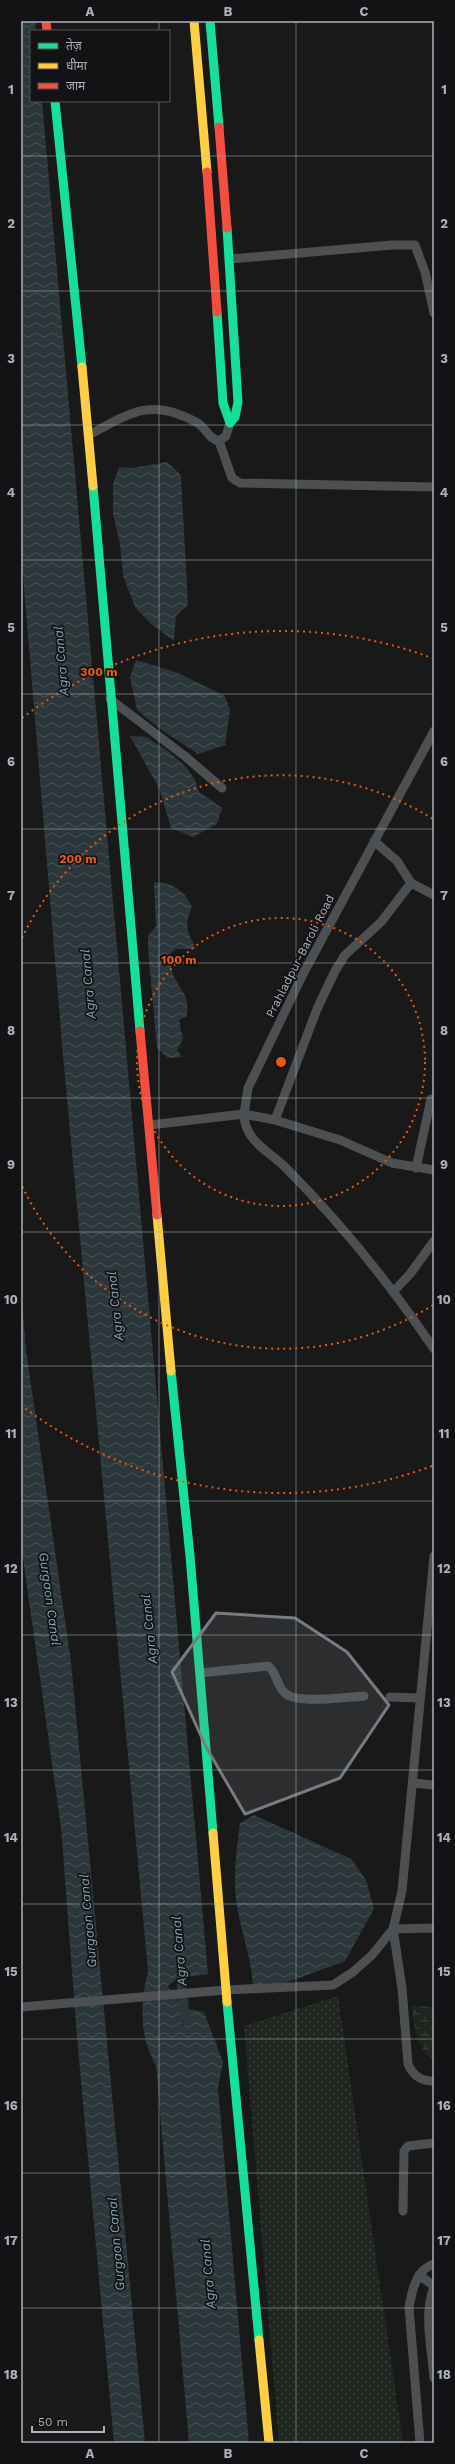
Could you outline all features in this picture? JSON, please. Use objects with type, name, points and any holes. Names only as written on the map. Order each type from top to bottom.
[{"type":"street","points":[[194,21],[214,258],[223,403],[230,423]]},
{"type":"street","points":[[89,435],[123,415],[147,409],[162,410],[187,417],[198,423],[214,440],[220,441],[226,436],[230,423],[235,417],[238,402],[230,259],[210,21]]},
{"type":"street","points":[[54,102],[89,435],[110,699],[200,1673],[223,1990],[269,2443]]},
{"type":"street","points":[[230,259],[392,245],[416,245],[425,272],[434,313]]},
{"type":"street","points":[[220,441],[232,478],[240,483],[434,487]]},
{"type":"street","points":[[110,699],[186,757],[222,788]]},
{"type":"street","name":"Prahladpur-Baroli Road","points":[[244,1114],[248,1088],[302,974],[434,731]]},
{"type":"street","points":[[374,841],[397,861],[411,883],[434,895]]},
{"type":"street","points":[[275,1120],[318,1009],[335,971],[345,955],[381,922],[411,883]]},
{"type":"street","points":[[416,1168],[431,1100]]},
{"type":"street","points":[[150,1125],[244,1114],[275,1120],[340,1140],[380,1159],[416,1168],[434,1170]]},
{"type":"street","points":[[244,1114],[246,1128],[253,1139],[286,1167],[394,1291],[434,1349]]},
{"type":"street","points":[[394,1291],[410,1274],[434,1241]]},
{"type":"street","points":[[21,2007],[223,1990],[332,1985],[353,1972],[372,1955],[392,1929],[402,1891],[420,1698],[430,1646],[434,1556]]},
{"type":"street","points":[[200,1673],[268,1666],[273,1669],[282,1689],[294,1698],[364,1696]]},
{"type":"street","points":[[390,1697],[420,1698]]},
{"type":"street","points":[[413,1783],[434,1785]]},
{"type":"street","points":[[392,1929],[434,1928]]},
{"type":"street","points":[[392,1929],[402,1988],[408,2064],[411,2072],[419,2079],[434,2081]]},
{"type":"street","points":[[403,2211],[404,2151],[408,2146],[434,2143]]},
{"type":"street","points":[[420,2443],[409,2307],[412,2288],[419,2275],[434,2264]]},
{"type":"street","points":[[419,2275],[434,2286],[430,2298],[429,2319],[434,2378]]},
{"type":"highlighted area","points":[[216,1613],[295,1618],[347,1652],[389,1705],[340,1778],[245,1814],[206,1747],[172,1672]]},
{"type":"green space","points":[[338,1996],[403,2443],[279,2443],[244,2026]]},
{"type":"green space","points":[[412,2006],[434,2007],[434,2062],[428,2056],[417,2037]]},
{"type":"water","points":[[21,21],[35,21],[36,30],[30,30],[30,102],[42,102],[208,1974],[178,1978],[168,1986],[182,2008],[204,2012],[223,2062],[218,2088],[249,2443],[189,2443],[156,2066],[146,2043],[143,2020],[143,1996],[148,1971],[63,1055],[21,551]]},
{"type":"water","points":[[167,462],[181,475],[188,605],[176,616],[174,641],[150,623],[135,607],[123,576],[120,544],[113,514],[113,484],[119,467],[132,468]]},
{"type":"water","points":[[136,660],[178,673],[225,696],[230,710],[225,745],[198,754],[159,728],[137,710],[130,677]]},
{"type":"water","points":[[130,736],[146,737],[168,751],[187,768],[195,780],[199,792],[222,808],[217,824],[193,837],[171,828],[160,790]]},
{"type":"water","points":[[154,882],[161,882],[177,888],[186,896],[192,907],[187,924],[190,938],[196,949],[175,949],[169,956],[173,973],[185,995],[187,1003],[187,1016],[179,1020],[183,1039],[177,1050],[182,1057],[168,1058],[157,1048],[148,949],[148,936],[156,926]]},
{"type":"water","name":"Gurgaon Canal","points":[[21,1290],[26,1350],[71,1662],[145,2443],[114,2443],[77,2037],[61,1827],[21,1544]]},
{"type":"water","points":[[254,1815],[351,1859],[366,1880],[374,1909],[345,1961],[277,1986],[253,1991],[249,1957],[236,1900],[235,1881],[240,1823]]},
{"type":"waterway","name":"Agra Canal","points":[[180,1965],[185,2021]]},
{"type":"traffic: fast","points":[[210,21],[219,127]]},
{"type":"traffic: fast","points":[[55,102],[82,367]]},
{"type":"traffic: fast","points":[[217,312],[223,403],[230,423],[235,417],[238,402],[227,228]]},
{"type":"traffic: fast","points":[[93,486],[140,1031]]},
{"type":"traffic: fast","points":[[171,1371],[190,1556],[213,1833]]},
{"type":"traffic: fast","points":[[227,2002],[259,2340]]},
{"type":"traffic: slow","points":[[194,21],[207,172]]},
{"type":"traffic: slow","points":[[82,367],[93,486]]},
{"type":"traffic: slow","points":[[157,1215],[171,1371]]},
{"type":"traffic: slow","points":[[213,1833],[227,2002]]},
{"type":"traffic: slow","points":[[259,2340],[269,2443]]},
{"type":"traffic: jam","points":[[46,21],[47,30]]},
{"type":"traffic: jam","points":[[219,127],[227,228]]},
{"type":"traffic: jam","points":[[207,172],[217,312]]},
{"type":"traffic: jam","points":[[140,1031],[157,1215]]}]
